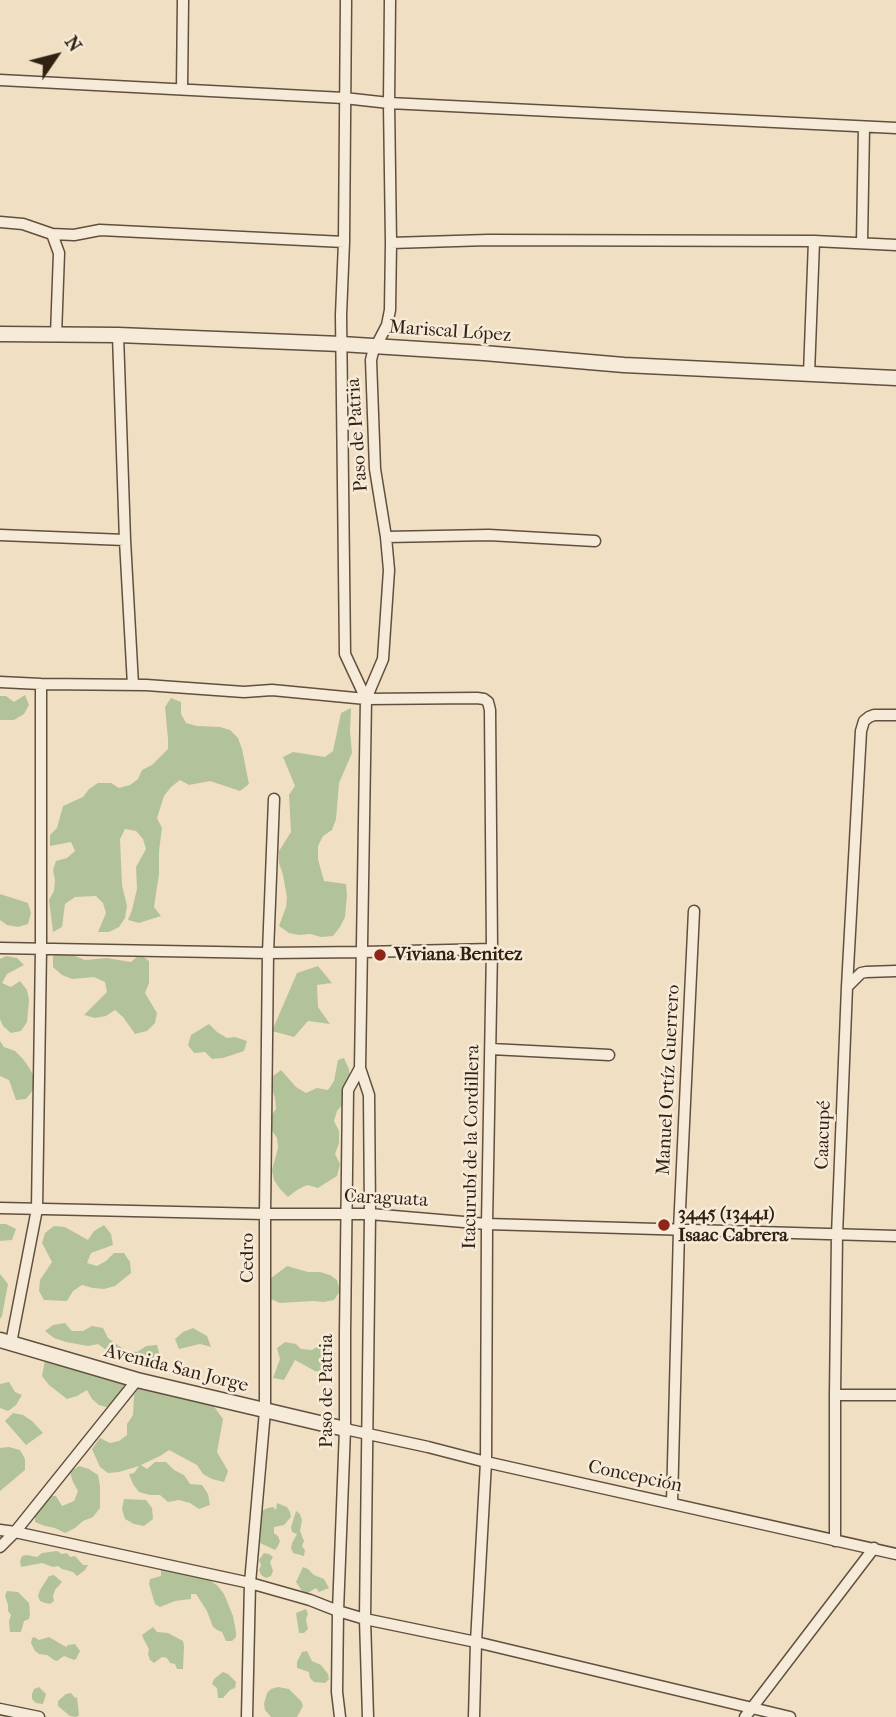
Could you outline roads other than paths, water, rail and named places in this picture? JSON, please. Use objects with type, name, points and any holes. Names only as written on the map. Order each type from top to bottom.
[{"type":"street","points":[[182,89],[183,0]]},
{"type":"street","name":"Paso de Patria","points":[[346,0],[341,344],[345,654],[366,699]]},
{"type":"street","name":"Paso de Patria","points":[[368,1717],[365,1619],[369,1095],[360,1068],[366,699],[383,659],[389,570],[375,469],[371,360],[387,325],[390,310],[390,0]]},
{"type":"street","points":[[0,80],[344,98],[389,103],[896,128]]},
{"type":"street","points":[[862,242],[864,127]]},
{"type":"street","points":[[0,222],[23,224],[52,234],[75,235],[100,230],[344,242]]},
{"type":"street","points":[[52,234],[59,253],[56,334]]},
{"type":"street","points":[[59,253],[75,235]]},
{"type":"street","points":[[391,243],[488,240],[814,241],[896,245]]},
{"type":"street","points":[[809,374],[814,241]]},
{"type":"street","name":"Mariscal López","points":[[0,334],[118,335],[341,344],[624,365],[896,378]]},
{"type":"street","points":[[118,335],[133,685]]},
{"type":"street","points":[[0,534],[125,540]]},
{"type":"street","points":[[386,537],[489,535],[595,541]]},
{"type":"street","points":[[0,681],[244,692],[272,690],[366,699]]},
{"type":"street","points":[[6,1342],[37,1209],[41,684]]},
{"type":"street","name":"Itacurubí de la Cordillera","points":[[366,699],[477,698],[488,702],[490,710],[492,949],[486,1462],[474,1717]]},
{"type":"street","name":"Caacupé","points":[[835,1541],[837,1235],[860,731],[869,717],[896,715]]},
{"type":"street","name":"Cedro","points":[[247,1717],[250,1583],[265,1411],[268,953],[274,799]]},
{"type":"street","name":"Manuel Ortíz Guerrero","points":[[672,1503],[679,1230],[694,911]]},
{"type":"street","points":[[0,948],[268,953],[492,949]]},
{"type":"street","points":[[847,987],[861,973],[896,971]]},
{"type":"street","points":[[491,1049],[609,1055]]},
{"type":"street","name":"Paso de Patria","points":[[340,1717],[337,1692],[338,1611],[345,1429],[348,1090],[360,1068]]},
{"type":"street","name":"Caraguata","points":[[0,1208],[370,1214],[487,1224],[896,1236]]},
{"type":"street","name":"Avenida San Jorge","points":[[6,1342],[137,1380],[345,1429]]},
{"type":"street","points":[[0,1547],[137,1380]]},
{"type":"street","points":[[835,1395],[896,1395]]},
{"type":"street","name":"Concepción","points":[[345,1429],[896,1554]]},
{"type":"street","points":[[0,1530],[250,1583],[365,1619],[477,1642],[790,1717]]},
{"type":"street","points":[[745,1717],[874,1548]]},
{"type":"street","points":[[0,1709],[39,1717]]},
{"type":"place","name":"Viviana Benitez","points":[[380,955]]},
{"type":"place","name":"3445 (13441) Isaac Cabrera","points":[[664,1225]]}]
